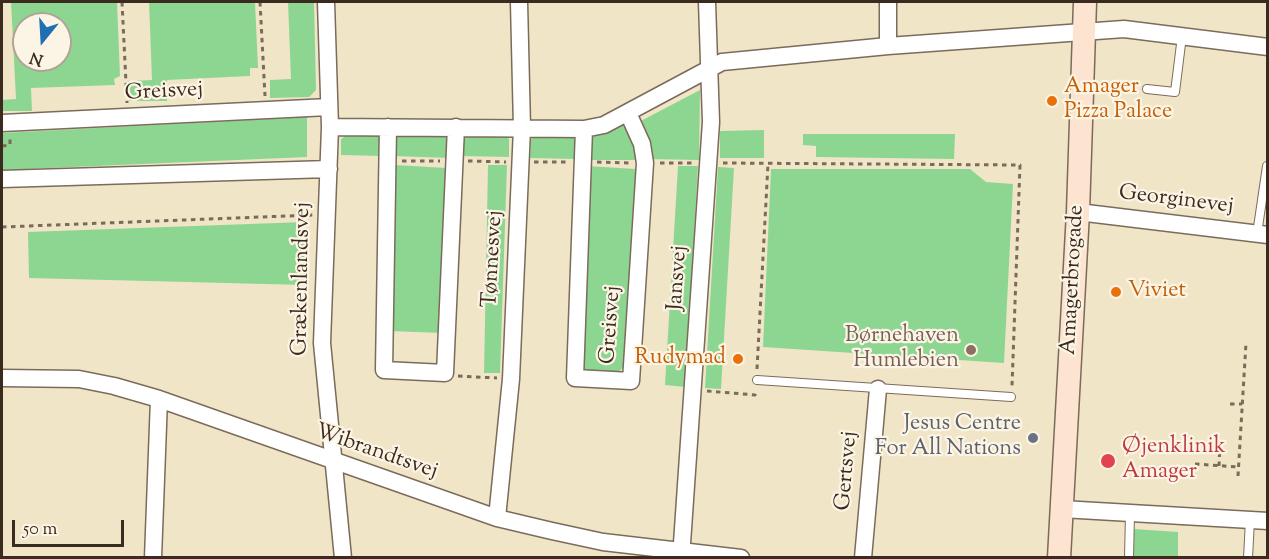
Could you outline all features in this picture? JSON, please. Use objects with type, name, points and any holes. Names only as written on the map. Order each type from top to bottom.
[{"type":"street","name":"Grækenlandsvej","points":[[326,2],[330,127],[322,343],[343,558]]},
{"type":"street","name":"Tønnesvej","points":[[497,518],[511,379],[521,162],[519,2]]},
{"type":"street","name":"Jansvej","points":[[681,554],[711,122],[707,2]]},
{"type":"street","points":[[888,2],[888,46]]},
{"type":"street","name":"Amagerbrogade","points":[[1059,558],[1078,212],[1085,2]]},
{"type":"street","points":[[330,127],[585,129],[604,125],[722,62],[888,46],[1084,30],[1124,29],[1268,47]]},
{"type":"street","name":"Greisvej","points":[[2,123],[329,107]]},
{"type":"street","name":"Greisvej","points":[[585,129],[575,378],[631,381],[645,163],[642,144],[628,113]]},
{"type":"street","points":[[388,127],[384,370],[445,373],[456,127]]},
{"type":"street","points":[[2,179],[329,169]]},
{"type":"street","name":"Georginevej","points":[[1078,212],[1262,235]]},
{"type":"street","name":"Wibrandtsvej","points":[[2,378],[80,379],[159,399],[332,462],[497,518],[603,542],[681,554],[741,558]]},
{"type":"street","name":"Gertsvej","points":[[863,558],[878,389]]},
{"type":"street","points":[[153,558],[159,399]]},
{"type":"street","points":[[1062,509],[1268,521]]},
{"type":"lane","points":[[1147,89],[1175,92],[1182,36]]},
{"type":"lane","points":[[1262,235],[1267,166]]},
{"type":"lane","points":[[757,381],[1011,397]]},
{"type":"lane","points":[[1128,558],[1130,513]]},
{"type":"lane","points":[[1248,558],[1250,520]]},
{"type":"path","points":[[122,2],[127,117]]},
{"type":"path","points":[[260,2],[266,111]]},
{"type":"path","points":[[388,161],[1020,165],[1011,397]]},
{"type":"path","points":[[694,390],[755,395],[768,164]]},
{"type":"path","points":[[2,228],[327,215]]},
{"type":"path","points":[[1238,476],[1246,343]]},
{"type":"path","points":[[445,373],[511,379]]},
{"type":"path","points":[[1230,404],[1242,404]]},
{"type":"path","points":[[1219,466],[1220,443]]},
{"type":"path","points":[[1195,464],[1239,466]]},
{"type":"green space","points":[[11,2],[117,2],[120,76],[114,79],[115,85],[31,88],[32,111],[2,111],[2,100],[16,99],[15,72],[72,72],[72,12],[12,12],[12,21]]},
{"type":"green space","points":[[149,2],[255,2],[258,68],[250,68],[250,76],[167,80],[167,101],[129,101],[128,81],[152,80]]},
{"type":"green space","points":[[288,2],[314,2],[316,90],[309,97],[270,98],[270,80],[291,79]]},
{"type":"green space","points":[[700,90],[699,160],[648,159],[637,123]]},
{"type":"green space","points":[[307,117],[307,157],[2,170],[2,133]]},
{"type":"green space","points":[[626,123],[639,160],[586,160],[590,135],[603,134]]},
{"type":"green space","points":[[764,130],[764,158],[720,158],[720,131]]},
{"type":"green space","points":[[393,134],[450,136],[450,158],[392,156]]},
{"type":"green space","points":[[803,134],[955,134],[954,159],[816,157],[816,146],[803,145]]},
{"type":"green space","points":[[347,135],[383,135],[383,156],[341,155],[341,139]]},
{"type":"green space","points":[[460,136],[505,136],[509,139],[509,157],[460,156]]},
{"type":"green space","points":[[536,136],[577,137],[576,159],[530,158],[531,139]]},
{"type":"green space","points":[[395,165],[446,168],[442,333],[389,331]]},
{"type":"green space","points":[[488,165],[507,165],[500,373],[484,373]]},
{"type":"green space","points":[[586,166],[636,169],[624,367],[613,376],[582,370]]},
{"type":"green space","points":[[678,166],[698,166],[685,387],[665,385]]},
{"type":"green space","points":[[718,167],[734,168],[721,389],[705,388]]},
{"type":"green space","points":[[771,169],[970,169],[986,182],[1013,184],[1004,363],[763,347]]},
{"type":"green space","points":[[305,222],[304,285],[29,278],[28,232]]},
{"type":"green space","points":[[1134,529],[1178,532],[1178,557],[1133,558]]},
{"type":"place","name":"Amager Pizza Palace","points":[[1052,101]]},
{"type":"place","name":"Viviet","points":[[1116,292]]},
{"type":"place","name":"Børnehaven Humlebien","points":[[971,350]]},
{"type":"place","name":"Rudymad","points":[[738,359]]},
{"type":"place","name":"Jesus Centre For All Nations","points":[[1033,438]]},
{"type":"place","name":"Øjenklinik Amager","points":[[1108,461]]}]
